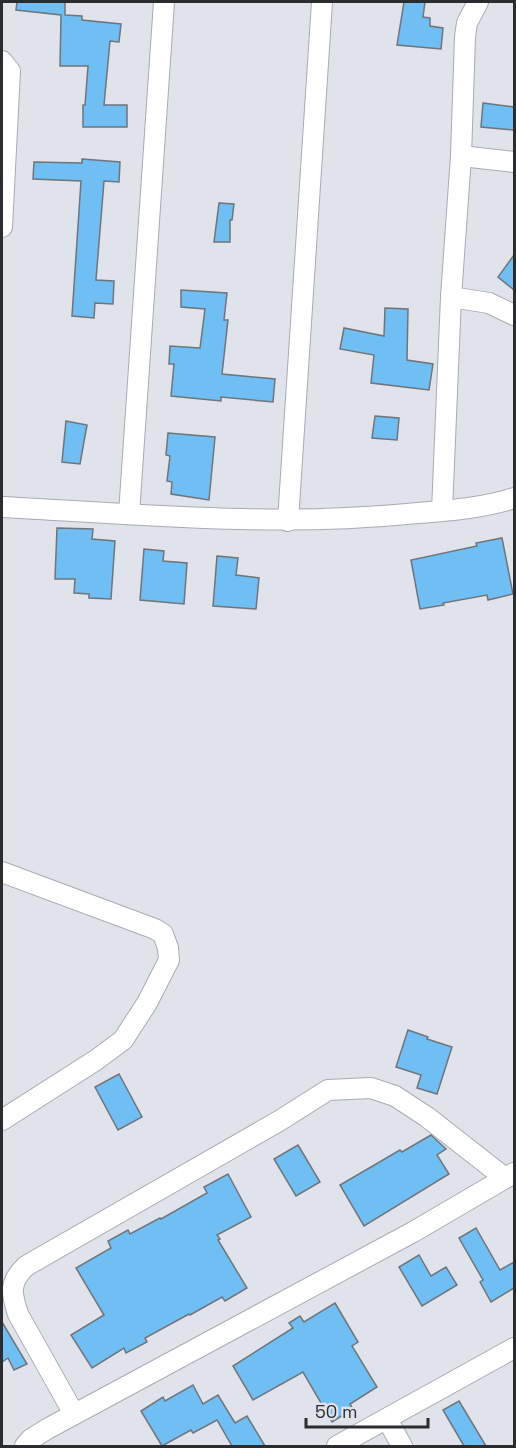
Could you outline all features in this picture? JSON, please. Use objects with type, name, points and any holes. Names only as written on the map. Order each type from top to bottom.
[{"type":"street","points":[[129,514],[164,2]]},
{"type":"street","points":[[288,521],[322,2]]},
{"type":"street","points":[[442,511],[465,37],[467,23],[478,2]]},
{"type":"street","points":[[2,61],[10,71],[2,227]]},
{"type":"street","points":[[461,156],[514,162]]},
{"type":"street","points":[[451,297],[489,303],[514,315]]},
{"type":"street","points":[[2,507],[288,521],[378,517],[442,511],[514,498]]},
{"type":"street","points":[[2,872],[155,929],[163,934],[170,960],[147,1003],[123,1040],[2,1120]]},
{"type":"street","points":[[25,1446],[31,1439],[74,1414],[413,1232],[509,1175],[395,1096],[370,1088],[328,1090],[279,1121],[26,1266],[17,1274],[12,1296],[18,1314],[74,1414]]},
{"type":"street","points":[[337,1446],[514,1348]]},
{"type":"street","points":[[387,1419],[402,1446]]},
{"type":"building","points":[[17,2],[65,2],[65,15],[82,16],[82,20],[121,24],[119,42],[110,41],[104,105],[127,105],[127,127],[83,127],[88,66],[60,66],[61,15],[16,10]]},
{"type":"building","points":[[404,2],[425,2],[423,17],[430,18],[430,26],[443,28],[441,49],[397,45]]},
{"type":"building","points":[[483,103],[514,107],[514,130],[481,127]]},
{"type":"building","points":[[82,159],[120,162],[119,182],[104,181],[96,280],[114,281],[113,304],[95,303],[94,318],[72,316],[81,181],[33,179],[34,162],[82,163]]},
{"type":"building","points":[[219,203],[234,204],[232,220],[230,220],[230,242],[214,242]]},
{"type":"building","points":[[514,255],[514,290],[498,277]]},
{"type":"building","points":[[181,290],[227,293],[224,320],[228,320],[222,374],[275,379],[273,402],[221,397],[221,401],[171,396],[174,364],[169,364],[170,346],[200,348],[205,309],[181,307]]},
{"type":"building","points":[[385,308],[408,309],[407,360],[433,364],[429,390],[371,383],[374,355],[340,349],[344,328],[384,336]]},
{"type":"building","points":[[375,416],[399,418],[397,440],[372,438]]},
{"type":"building","points":[[66,421],[87,425],[80,464],[62,462]]},
{"type":"building","points":[[168,433],[215,437],[209,500],[171,494],[172,482],[167,481],[170,456],[166,455]]},
{"type":"building","points":[[57,528],[93,529],[92,539],[115,541],[111,599],[89,598],[89,594],[74,593],[75,579],[55,579]]},
{"type":"building","points":[[502,538],[513,594],[488,600],[487,595],[420,609],[411,560],[477,546],[476,543]]},
{"type":"building","points":[[144,549],[164,551],[163,561],[187,563],[184,604],[140,600]]},
{"type":"building","points":[[217,556],[238,558],[236,575],[259,578],[256,609],[213,606]]},
{"type":"building","points":[[408,1030],[452,1047],[437,1094],[417,1088],[421,1075],[396,1067]]},
{"type":"building","points":[[119,1074],[142,1117],[118,1130],[95,1087]]},
{"type":"building","points":[[431,1135],[446,1149],[437,1155],[449,1174],[364,1226],[340,1185]]},
{"type":"building","points":[[298,1145],[320,1182],[296,1196],[274,1159]]},
{"type":"building","points":[[228,1174],[251,1217],[217,1235],[247,1288],[225,1301],[222,1297],[189,1314],[145,1338],[147,1342],[126,1353],[124,1348],[92,1368],[71,1335],[104,1315],[76,1268],[111,1248],[108,1241],[128,1230],[130,1234],[161,1219],[207,1193],[204,1187]]},
{"type":"building","points":[[476,1228],[500,1270],[514,1262],[514,1288],[491,1302],[480,1282],[483,1280],[459,1238]]},
{"type":"building","points":[[419,1255],[431,1276],[446,1267],[457,1285],[422,1306],[399,1267]]},
{"type":"building","points":[[335,1303],[358,1342],[352,1346],[377,1387],[350,1404],[353,1409],[332,1422],[303,1372],[253,1400],[233,1366],[293,1328],[289,1323],[300,1316],[304,1322]]},
{"type":"building","points":[[2,1322],[27,1364],[14,1370],[8,1358],[2,1362]]},
{"type":"building","points":[[193,1385],[203,1404],[218,1395],[235,1423],[247,1416],[265,1446],[232,1446],[217,1420],[193,1433],[191,1430],[162,1446],[141,1411],[163,1397],[165,1401]]},
{"type":"building","points":[[459,1401],[486,1446],[464,1446],[443,1410]]}]
